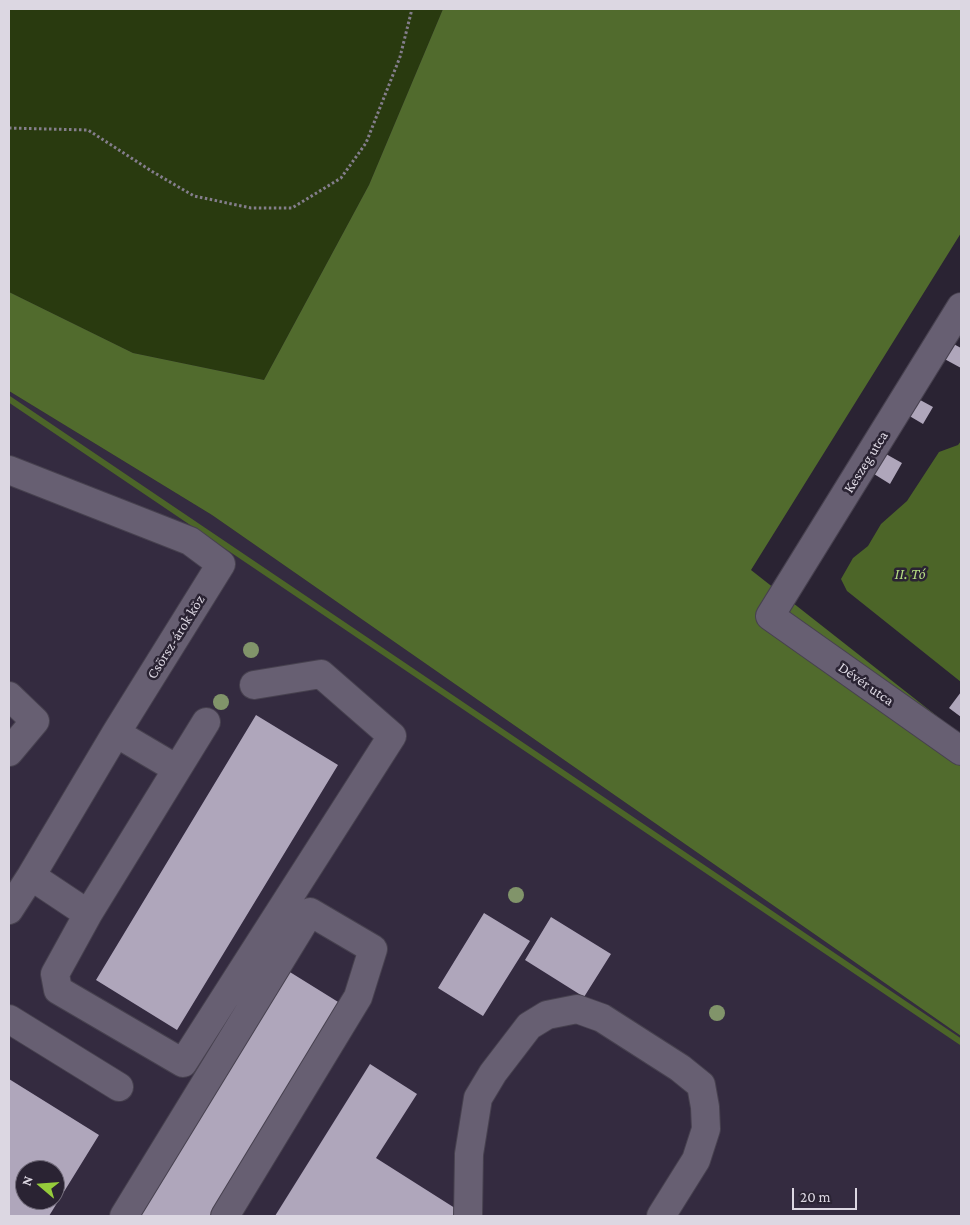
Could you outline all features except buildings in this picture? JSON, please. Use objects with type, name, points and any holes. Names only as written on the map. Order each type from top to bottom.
[{"type":"street","name":"Keszeg utca","points":[[770,616],[961,307]]},
{"type":"street","name":"Csörsz-árok köz","points":[[9,470],[190,541],[221,564],[9,910]]},
{"type":"street","name":"Dévér utca","points":[[770,616],[961,751]]},
{"type":"street","points":[[206,722],[88,914],[55,974],[58,990],[183,1063],[392,736],[321,674],[254,685]]},
{"type":"street","points":[[9,696],[35,721],[9,752]]},
{"type":"street","points":[[116,733],[177,769]]},
{"type":"street","points":[[31,876],[88,914]]},
{"type":"street","points":[[124,1216],[310,912],[373,949],[358,997],[224,1216]]},
{"type":"street","points":[[468,1216],[469,1154],[478,1098],[492,1073],[529,1026],[547,1015],[576,1009],[602,1018],[680,1068],[701,1086],[705,1107],[706,1129],[696,1160],[661,1216]]},
{"type":"street","points":[[9,1019],[119,1088]]},
{"type":"path","points":[[9,128],[88,130],[194,196],[251,208],[292,208],[341,178],[366,142],[400,57],[412,9]]},
{"type":"shaded area","points":[[9,9],[443,9],[369,185],[264,380],[133,353],[9,292]]},
{"type":"shaded area","points":[[443,9],[961,9],[961,233],[751,570],[961,735],[961,1036],[212,515],[9,391],[9,292],[133,353],[264,380],[369,185]]},
{"type":"shaded area","points":[[9,391],[212,515],[961,1036],[961,1216],[9,1216]]},
{"type":"water","name":"II. Tó","points":[[961,441],[961,682],[847,591],[841,579],[853,558],[868,546],[881,524],[907,501],[939,452],[958,445]]},
{"type":"waterway","points":[[9,399],[961,1042]]}]
